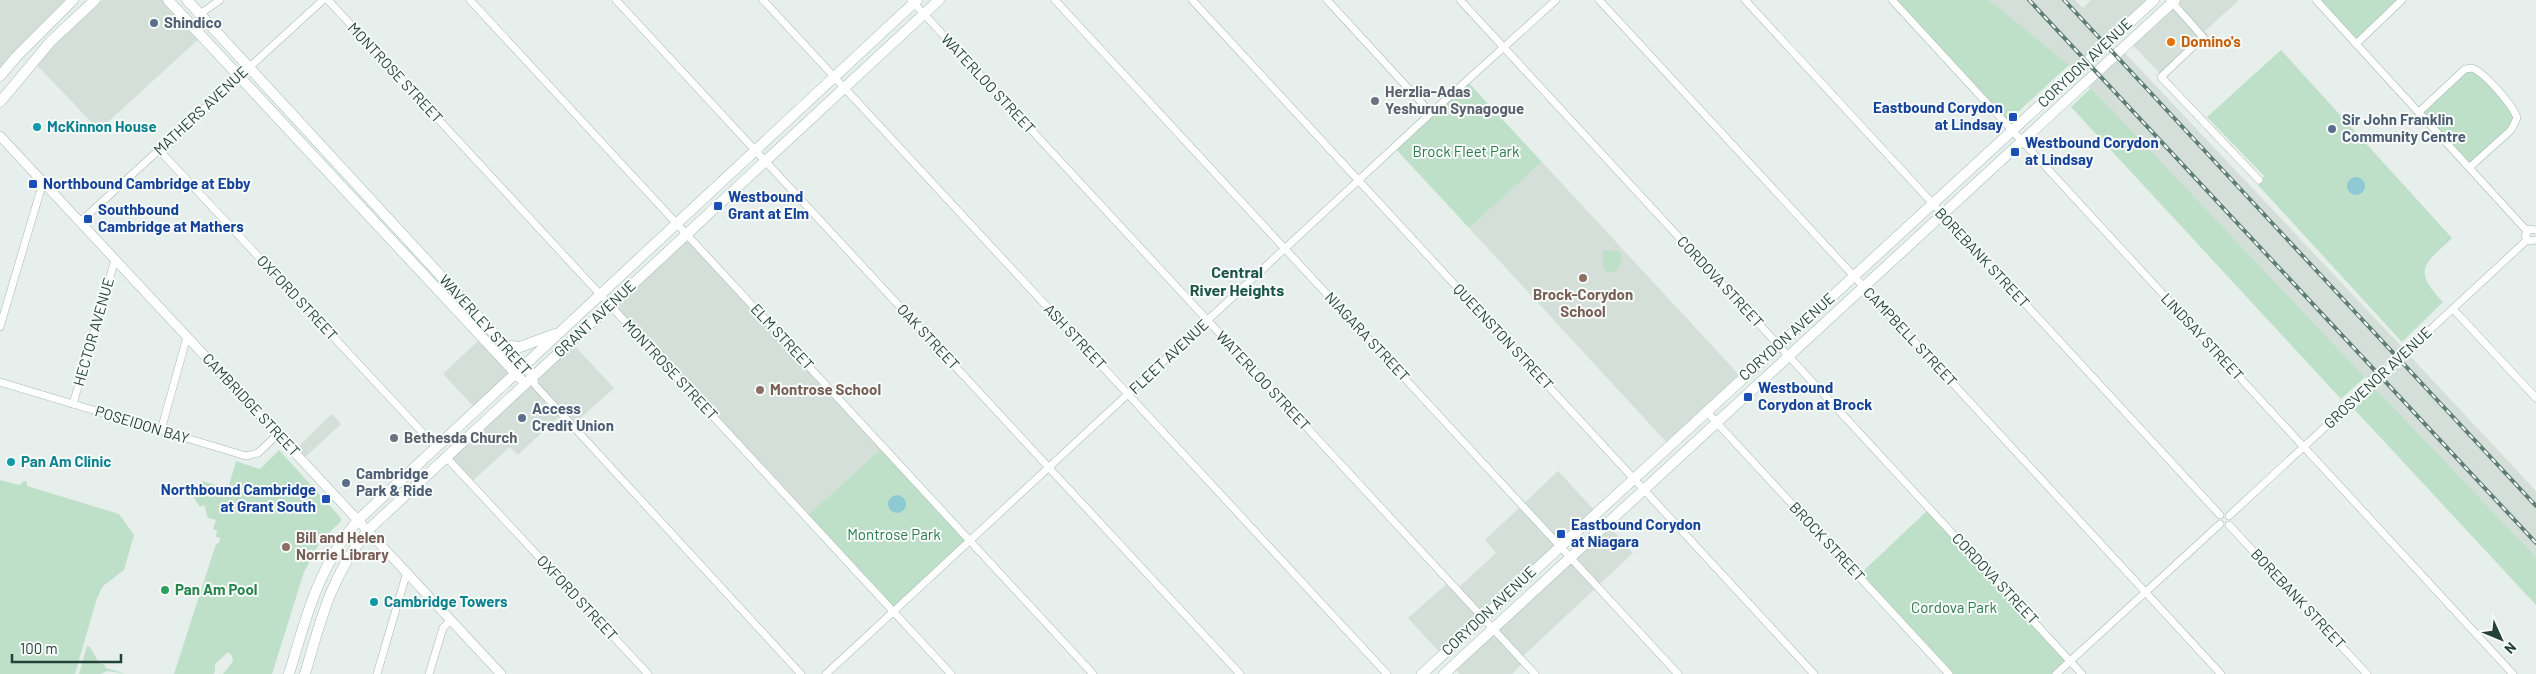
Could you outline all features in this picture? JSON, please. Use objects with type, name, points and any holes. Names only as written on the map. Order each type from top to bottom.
[{"type":"main road","points":[[0,76],[16,57],[74,0]]},
{"type":"main road","points":[[0,102],[51,41],[95,0]]},
{"type":"main road","name":"WAVERLEY STREET","points":[[168,0],[525,384]]},
{"type":"main road","name":"WAVERLEY STREET","points":[[187,0],[533,376]]},
{"type":"main road","name":"GRANT AVENUE","points":[[305,674],[326,603],[337,576],[351,552],[368,530],[939,0]]},
{"type":"main road","name":"CORYDON AVENUE","points":[[1422,674],[2154,0]]},
{"type":"main road","name":"GRANT AVENUE","points":[[289,674],[312,599],[328,560],[341,539],[358,520],[835,77],[914,1]]},
{"type":"main road","name":"CORYDON AVENUE","points":[[1444,674],[2172,1]]},
{"type":"main road","points":[[504,346],[520,347],[560,332]]},
{"type":"street","points":[[200,14],[220,0]]},
{"type":"street","name":"MATHERS AVENUE","points":[[80,222],[323,0]]},
{"type":"street","name":"MONTROSE STREET","points":[[328,0],[951,674]]},
{"type":"street","name":"ELM STREET","points":[[470,0],[1094,674]]},
{"type":"street","name":"OAK STREET","points":[[616,0],[1240,674]]},
{"type":"street","name":"ASH STREET","points":[[763,0],[1388,674]]},
{"type":"street","name":"NIAGARA STREET","points":[[1055,0],[1678,674]]},
{"type":"street","name":"QUEENSTON STREET","points":[[1192,0],[1814,674]]},
{"type":"street","points":[[1327,0],[1431,113]]},
{"type":"street","name":"CORDOVA STREET","points":[[1460,0],[2082,674]]},
{"type":"street","name":"FLEET AVENUE","points":[[826,674],[1431,113],[1556,0]]},
{"type":"street","name":"CAMPBELL STREET","points":[[1599,0],[2221,674]]},
{"type":"street","name":"BOREBANK STREET","points":[[1744,0],[2220,515]]},
{"type":"street","name":"LINDSAY STREET","points":[[1892,0],[2513,674]]},
{"type":"street","points":[[2316,0],[2528,231]]},
{"type":"street","points":[[2356,44],[2402,0]]},
{"type":"street","name":"WATERLOO STREET","points":[[914,1],[923,14],[1534,674]]},
{"type":"street","points":[[2172,1],[2203,37],[2161,77],[2259,180]]},
{"type":"street","points":[[2419,112],[2465,69],[2472,68],[2482,73],[2511,106],[2517,118],[2510,130],[2470,167]]},
{"type":"street","name":"CAMBRIDGE STREET","points":[[0,136],[500,674]]},
{"type":"street","name":"OXFORD STREET","points":[[159,150],[436,446]]},
{"type":"street","points":[[0,326],[43,182]]},
{"type":"street","points":[[2528,231],[2536,230]]},
{"type":"street","points":[[2528,231],[2525,236],[2527,240],[2536,240]]},
{"type":"street","name":"GROSVENOR AVENUE","points":[[2229,516],[2527,240]]},
{"type":"street","name":"HECTOR AVENUE","points":[[73,404],[115,260]]},
{"type":"street","points":[[2454,308],[2536,398]]},
{"type":"street","points":[[161,430],[187,337]]},
{"type":"street","name":"WAVERLEY STREET","points":[[533,376],[535,385],[801,674]]},
{"type":"street","name":"POSEIDON BAY","points":[[0,382],[246,456],[258,453],[278,434]]},
{"type":"street","name":"BROCK STREET","points":[[1706,411],[1949,674]]},
{"type":"street","name":"OXFORD STREET","points":[[446,456],[648,674]]},
{"type":"street","points":[[2225,514],[2229,516],[2229,525],[2220,524],[2218,521],[2220,515],[2225,514]]},
{"type":"street","points":[[2056,674],[2220,524]]},
{"type":"street","name":"BOREBANK STREET","points":[[2229,525],[2366,674]]},
{"type":"street","points":[[377,674],[406,572]]},
{"type":"street","points":[[429,674],[443,628],[451,620]]},
{"type":"shaded area","points":[[0,0],[68,0],[0,76]]},
{"type":"shaded area","points":[[103,0],[168,0],[202,36],[99,130],[31,59]]},
{"type":"shaded area","points":[[1989,0],[2075,0],[2083,8],[2091,0],[2147,0],[2073,69]]},
{"type":"shaded area","points":[[2181,0],[2239,0],[2205,31],[2209,36],[2164,78],[2133,45]]},
{"type":"shaded area","points":[[2124,52],[2403,348],[2368,380],[2088,86]]},
{"type":"shaded area","name":"Brock-Corydon School","points":[[1542,162],[1742,378],[1669,445],[1469,228]]},
{"type":"shaded area","name":"Montrose School","points":[[686,234],[884,446],[806,517],[610,305]]},
{"type":"shaded area","points":[[481,338],[519,370],[476,409],[443,374]]},
{"type":"shaded area","points":[[571,342],[614,388],[573,425],[562,414],[518,455],[510,447],[470,483],[446,457]]},
{"type":"shaded area","points":[[2410,356],[2536,491],[2536,557],[2375,388]]},
{"type":"shaded area","points":[[332,414],[341,424],[302,460],[294,451]]},
{"type":"shaded area","points":[[1558,471],[1596,512],[1442,655],[1408,618],[1449,582],[1456,590],[1496,553],[1485,540]]},
{"type":"shaded area","points":[[1606,523],[1633,553],[1521,658],[1524,662],[1512,674],[1460,674],[1452,666]]},
{"type":"green space","points":[[1892,0],[1989,0],[2069,65],[2006,123]]},
{"type":"green space","points":[[2316,0],[2402,0],[2356,44]]},
{"type":"green space","points":[[2281,50],[2452,238],[2434,255],[2425,268],[2427,282],[2443,302],[2402,342],[2258,185],[2264,176],[2207,117]]},
{"type":"green space","points":[[2472,68],[2511,106],[2515,124],[2470,167],[2419,112],[2460,73]]},
{"type":"green space","name":"Brock Fleet Park","points":[[1466,80],[1542,162],[1469,228],[1394,147]]},
{"type":"green space","points":[[2091,88],[2365,377],[2341,399],[2071,107]]},
{"type":"green space","points":[[1606,250],[1618,251],[1621,254],[1621,264],[1615,272],[1606,272],[1603,267],[1603,252]]},
{"type":"green space","points":[[2375,388],[2536,557],[2536,605],[2354,409]]},
{"type":"green space","name":"Montrose Park","points":[[884,446],[970,541],[894,612],[806,517]]},
{"type":"green space","points":[[279,450],[341,518],[341,521],[320,542],[304,572],[272,674],[223,674],[233,661],[232,656],[228,652],[215,664],[215,672],[213,674],[174,674],[216,544],[219,543],[220,538],[216,537],[217,531],[213,529],[216,520],[208,518],[204,505],[200,507],[192,495],[200,491],[202,481],[228,489],[236,461],[260,469]]},
{"type":"green space","points":[[0,480],[19,485],[24,481],[27,482],[27,486],[119,514],[134,535],[124,570],[103,586],[97,598],[75,674],[0,674]]},
{"type":"green space","name":"Cordova Park","points":[[1929,509],[2071,661],[2057,674],[1949,674],[1858,576]]},
{"type":"green space","points":[[87,646],[90,647],[99,663],[105,665],[106,668],[127,674],[108,671],[100,674],[79,674]]},
{"type":"water","points":[[2356,177],[2362,180],[2365,186],[2362,192],[2356,195],[2350,192],[2347,186],[2350,180]]},
{"type":"water","points":[[897,495],[903,498],[906,504],[903,510],[897,513],[891,510],[888,504],[891,498]]},
{"type":"railway","points":[[2029,0],[2536,543]]},
{"type":"railway","points":[[2064,0],[2536,506]]},
{"type":"place","name":"Shindico","points":[[154,23]]},
{"type":"place","name":"Domino's","points":[[2171,42]]},
{"type":"place","name":"Herzlia-Adas Yeshurun Synagogue","points":[[1375,101]]},
{"type":"place","name":"Eastbound Corydon at Lindsay","points":[[2013,117]]},
{"type":"place","name":"McKinnon House","points":[[37,127]]},
{"type":"place","name":"Sir John Franklin Community Centre","points":[[2332,129]]},
{"type":"place","name":"Westbound Corydon at Lindsay","points":[[2015,152]]},
{"type":"place","name":"Northbound Cambridge at Ebby","points":[[33,184]]},
{"type":"place","name":"Westbound Grant at Elm","points":[[718,206]]},
{"type":"place","name":"Southbound Cambridge at Mathers","points":[[88,219]]},
{"type":"place","name":"Brock-Corydon School","points":[[1583,278]]},
{"type":"place","name":"Montrose School","points":[[760,390]]},
{"type":"place","name":"Westbound Corydon at Brock","points":[[1748,397]]},
{"type":"place","name":"Access Credit Union","points":[[522,418]]},
{"type":"place","name":"Bethesda Church","points":[[394,438]]},
{"type":"place","name":"Pan Am Clinic","points":[[11,462]]},
{"type":"place","name":"Cambridge Park & Ride","points":[[346,483]]},
{"type":"place","name":"Northbound Cambridge at Grant South","points":[[326,499]]},
{"type":"place","name":"Eastbound Corydon at Niagara","points":[[1561,534]]},
{"type":"place","name":"Bill and Helen Norrie Library","points":[[286,547]]},
{"type":"place","name":"Pan Am Pool","points":[[165,590]]},
{"type":"place","name":"Cambridge Towers","points":[[374,602]]},
{"type":"district","name":"Central River Heights","points":[[1237,281]]}]
